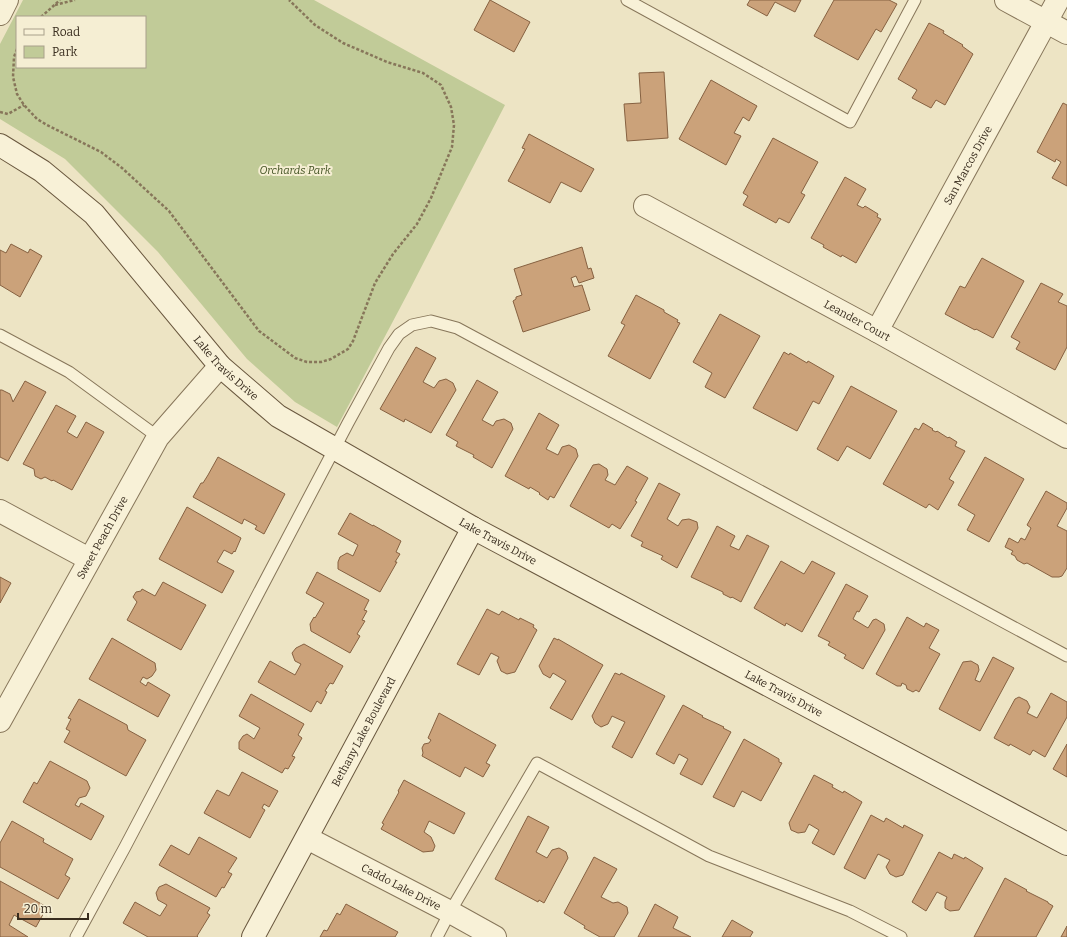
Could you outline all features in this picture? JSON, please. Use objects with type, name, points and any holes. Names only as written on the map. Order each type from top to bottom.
[{"type":"street","points":[[0,14],[7,0]]},
{"type":"street","points":[[1006,0],[1067,33]]},
{"type":"street","name":"San Marcos Drive","points":[[876,331],[1058,0]]},
{"type":"street","name":"Lake Travis Drive","points":[[0,145],[42,171],[94,214],[220,366],[278,416],[474,528],[1067,844]]},
{"type":"street","name":"Leander Court","points":[[645,206],[876,331],[1067,437]]},
{"type":"street","name":"Sweet Peach Drive","points":[[0,721],[6,695],[89,558],[158,437],[220,366]]},
{"type":"street","points":[[0,511],[89,558]]},
{"type":"street","name":"Bethany Lake Boulevard","points":[[254,937],[474,528]]},
{"type":"street","name":"Caddo Lake Drive","points":[[307,838],[495,937]]},
{"type":"lane","points":[[627,0],[850,122],[915,0]]},
{"type":"lane","points":[[76,937],[389,348],[399,334],[412,325],[431,321],[457,328],[1067,656]]},
{"type":"lane","points":[[0,335],[69,372],[158,437]]},
{"type":"lane","points":[[437,937],[537,763],[709,856],[850,911],[901,937]]},
{"type":"path","points":[[42,16],[60,0]]},
{"type":"path","points":[[55,5],[75,0]]},
{"type":"path","points":[[16,52],[14,57],[13,76],[17,94],[24,105],[37,119],[100,152],[122,168],[169,211],[259,331],[295,358],[307,362],[317,362],[331,359],[341,354],[348,349],[353,342],[375,284],[393,254],[417,224],[431,198],[452,147],[454,124],[451,107],[441,85],[423,73],[387,62],[344,43],[315,25],[290,0]]},
{"type":"path","points":[[0,112],[8,114],[24,105]]},
{"type":"green space","name":"Orchards Park","points":[[23,0],[314,0],[505,105],[337,427],[295,402],[247,359],[158,252],[65,159],[0,119],[0,44]]},
{"type":"building","points":[[490,0],[530,22],[514,52],[474,30]]},
{"type":"building","points":[[750,0],[801,0],[795,12],[775,2],[767,16],[747,5]]},
{"type":"building","points":[[834,0],[889,0],[897,4],[881,32],[876,29],[858,60],[814,36]]},
{"type":"building","points":[[929,23],[944,31],[943,33],[963,45],[962,46],[973,54],[945,105],[936,100],[931,108],[912,98],[917,90],[898,79]]},
{"type":"building","points":[[664,72],[668,138],[627,141],[624,104],[641,103],[639,73]]},
{"type":"building","points":[[711,80],[757,106],[749,121],[743,117],[734,133],[741,136],[726,165],[679,139]]},
{"type":"building","points":[[1063,103],[1067,105],[1067,186],[1052,178],[1061,162],[1056,159],[1055,162],[1037,152]]},
{"type":"building","points":[[529,134],[594,169],[581,192],[561,182],[550,203],[508,181],[525,149],[522,148]]},
{"type":"building","points":[[773,138],[818,162],[801,193],[805,195],[789,223],[779,218],[776,223],[743,205],[748,196],[743,193]]},
{"type":"building","points":[[845,177],[866,189],[857,205],[863,208],[865,206],[878,214],[877,217],[881,219],[856,263],[823,247],[824,245],[811,238]]},
{"type":"building","points":[[11,244],[28,253],[30,249],[42,256],[20,297],[0,285],[0,250],[6,253]]},
{"type":"building","points":[[582,247],[588,269],[591,268],[594,278],[579,283],[576,276],[571,278],[574,287],[582,285],[590,310],[523,332],[513,301],[516,297],[522,295],[514,269]]},
{"type":"building","points":[[982,258],[1024,281],[993,338],[945,314],[960,286],[965,288]]},
{"type":"building","points":[[1041,283],[1063,294],[1058,302],[1067,306],[1067,347],[1055,370],[1016,349],[1020,342],[1011,337]]},
{"type":"building","points":[[636,295],[664,310],[664,312],[678,320],[677,322],[680,323],[650,379],[608,356],[625,325],[621,323]]},
{"type":"building","points":[[720,314],[760,336],[725,398],[705,387],[712,373],[693,362]]},
{"type":"building","points":[[416,347],[436,358],[423,382],[434,388],[439,381],[446,379],[453,383],[456,390],[431,433],[405,419],[404,422],[380,409]]},
{"type":"building","points":[[784,352],[789,355],[790,353],[807,363],[808,361],[834,376],[819,404],[813,401],[797,431],[753,408]]},
{"type":"building","points":[[477,380],[498,392],[482,420],[493,426],[496,421],[504,419],[511,423],[513,429],[492,468],[473,457],[474,455],[456,446],[458,442],[446,435]]},
{"type":"building","points":[[25,381],[46,392],[8,461],[0,457],[0,390],[10,394],[13,402]]},
{"type":"building","points":[[851,386],[897,411],[870,459],[847,446],[838,461],[817,449]]},
{"type":"building","points":[[56,405],[76,416],[67,432],[77,438],[86,422],[104,432],[72,490],[53,480],[52,481],[45,477],[41,479],[35,476],[34,469],[23,464]]},
{"type":"building","points":[[539,413],[559,425],[546,449],[558,455],[562,447],[569,445],[576,449],[578,456],[554,498],[550,496],[548,500],[530,487],[529,489],[505,476]]},
{"type":"building","points":[[923,423],[933,429],[932,430],[937,431],[957,442],[955,446],[965,451],[949,479],[954,482],[938,510],[929,504],[926,508],[883,484],[915,428],[919,430]]},
{"type":"building","points":[[218,457],[285,494],[264,534],[255,529],[257,526],[244,519],[242,524],[193,497]]},
{"type":"building","points":[[985,457],[1024,479],[989,542],[967,530],[975,515],[958,505]]},
{"type":"building","points":[[599,464],[607,469],[608,475],[605,480],[615,485],[627,466],[648,478],[635,501],[637,502],[620,529],[612,524],[609,528],[570,506],[593,465]]},
{"type":"building","points":[[659,483],[680,494],[667,519],[678,526],[682,520],[689,519],[697,522],[698,528],[677,568],[661,559],[663,556],[641,546],[643,542],[631,536]]},
{"type":"building","points":[[1046,491],[1067,503],[1067,508],[1057,526],[1067,531],[1067,568],[1062,576],[1059,577],[1052,577],[1027,563],[1024,564],[1011,554],[1013,551],[1005,547],[1009,538],[1018,543],[1021,538],[1025,540],[1031,528],[1027,525]]},
{"type":"building","points":[[187,507],[241,538],[235,552],[234,551],[232,554],[224,550],[217,562],[234,571],[222,593],[159,559]]},
{"type":"building","points":[[350,513],[401,541],[396,552],[400,554],[395,562],[397,562],[380,592],[338,569],[340,557],[347,553],[353,556],[358,545],[338,534]]},
{"type":"building","points":[[717,526],[735,536],[730,546],[739,550],[747,535],[769,546],[741,602],[691,577]]},
{"type":"building","points":[[781,561],[804,574],[812,561],[835,573],[802,632],[786,623],[785,626],[754,608]]},
{"type":"building","points":[[317,572],[369,600],[364,610],[367,611],[362,620],[365,621],[357,634],[360,636],[350,653],[311,631],[310,624],[324,603],[306,593]]},
{"type":"building","points":[[0,577],[11,583],[0,603]]},
{"type":"building","points":[[163,582],[206,605],[181,650],[127,620],[137,602],[133,597],[136,592],[141,591],[142,589],[155,596]]},
{"type":"building","points":[[846,584],[868,596],[859,612],[857,611],[853,619],[868,628],[873,620],[876,619],[884,624],[885,630],[863,669],[844,658],[846,655],[828,645],[830,642],[818,636]]},
{"type":"building","points":[[487,609],[499,615],[502,611],[519,620],[520,618],[534,625],[533,627],[537,630],[515,672],[507,674],[501,671],[497,661],[499,657],[491,653],[479,675],[457,664]]},
{"type":"building","points":[[907,617],[924,627],[926,623],[939,630],[929,648],[940,654],[919,692],[916,690],[913,692],[907,689],[906,685],[902,683],[901,686],[897,686],[876,674]]},
{"type":"building","points":[[112,638],[155,663],[156,670],[152,676],[147,679],[143,677],[140,682],[146,686],[148,682],[170,695],[158,717],[89,679]]},
{"type":"building","points":[[554,638],[603,665],[572,720],[550,708],[566,681],[553,673],[550,678],[543,674],[539,666]]},
{"type":"building","points":[[304,644],[343,666],[333,684],[330,683],[325,691],[327,692],[321,704],[317,701],[311,712],[258,682],[270,661],[295,675],[301,664],[295,661],[292,653],[296,648]]},
{"type":"building","points":[[993,657],[1014,668],[980,731],[939,709],[963,662],[971,661],[978,665],[979,670],[975,680],[980,682]]},
{"type":"building","points":[[615,673],[620,675],[621,673],[665,696],[632,758],[612,747],[625,722],[612,716],[608,724],[601,727],[595,723],[592,716]]},
{"type":"building","points":[[1051,693],[1067,702],[1067,717],[1045,757],[1033,750],[1030,755],[1010,744],[1009,746],[994,738],[1015,699],[1019,697],[1027,701],[1030,707],[1027,713],[1037,718]]},
{"type":"building","points":[[251,694],[304,724],[298,735],[302,738],[292,756],[295,757],[288,769],[285,768],[282,773],[239,749],[239,742],[243,736],[247,734],[254,739],[260,728],[239,716]]},
{"type":"building","points":[[79,699],[127,725],[128,730],[146,740],[126,776],[64,742],[70,731],[66,729],[71,719],[68,718]]},
{"type":"building","points":[[683,705],[731,732],[702,785],[680,774],[688,759],[679,754],[674,764],[656,754]]},
{"type":"building","points":[[439,713],[496,745],[486,763],[490,765],[483,777],[465,767],[460,777],[422,756],[422,748],[424,744],[429,743],[431,740],[428,738]]},
{"type":"building","points":[[744,739],[779,759],[779,762],[782,763],[761,801],[742,791],[734,807],[713,797]]},
{"type":"building","points":[[1067,744],[1067,777],[1053,769]]},
{"type":"building","points":[[50,761],[87,781],[90,788],[86,796],[79,798],[75,805],[79,807],[81,803],[104,816],[91,840],[23,802],[34,782],[37,784]]},
{"type":"building","points":[[242,772],[278,791],[269,807],[264,804],[262,808],[265,810],[250,838],[204,813],[217,790],[229,796]]},
{"type":"building","points":[[814,775],[833,785],[832,787],[843,793],[844,791],[862,802],[834,855],[812,843],[819,830],[809,824],[805,832],[798,833],[791,830],[789,823]]},
{"type":"building","points":[[404,780],[465,813],[454,834],[429,821],[424,832],[431,837],[435,846],[433,851],[423,852],[381,829],[384,824],[382,823]]},
{"type":"building","points":[[871,815],[884,822],[886,818],[903,828],[904,825],[923,835],[903,875],[896,877],[890,874],[886,867],[890,860],[878,854],[865,879],[844,868]]},
{"type":"building","points":[[528,816],[549,827],[536,852],[547,858],[552,850],[559,848],[566,852],[568,858],[544,903],[539,900],[538,902],[495,879]]},
{"type":"building","points":[[12,821],[44,839],[43,842],[73,859],[65,875],[70,878],[58,899],[0,867],[0,843]]},
{"type":"building","points":[[199,837],[237,858],[228,872],[232,874],[224,888],[222,887],[216,897],[159,865],[171,845],[189,855]]},
{"type":"building","points":[[939,852],[952,859],[954,854],[964,859],[965,857],[983,868],[959,910],[950,911],[945,908],[947,897],[937,892],[926,911],[912,902]]},
{"type":"building","points":[[594,857],[617,869],[601,897],[613,903],[618,902],[627,907],[628,913],[614,937],[600,937],[584,928],[585,926],[564,913]]},
{"type":"building","points":[[1005,878],[1053,906],[1036,937],[974,937]]},
{"type":"building","points":[[0,881],[47,907],[36,927],[14,915],[9,925],[28,937],[0,937]]},
{"type":"building","points":[[166,884],[210,908],[207,913],[210,915],[197,936],[198,937],[148,937],[123,923],[135,902],[160,916],[167,905],[158,900],[156,893],[159,887]]},
{"type":"building","points":[[346,904],[398,932],[395,937],[320,937],[324,930],[327,931],[337,913],[340,915]]},
{"type":"building","points":[[655,904],[678,917],[673,928],[691,937],[638,937]]},
{"type":"building","points":[[732,920],[753,932],[750,937],[722,937]]},
{"type":"building","points":[[1067,926],[1067,937],[1061,937]]}]
